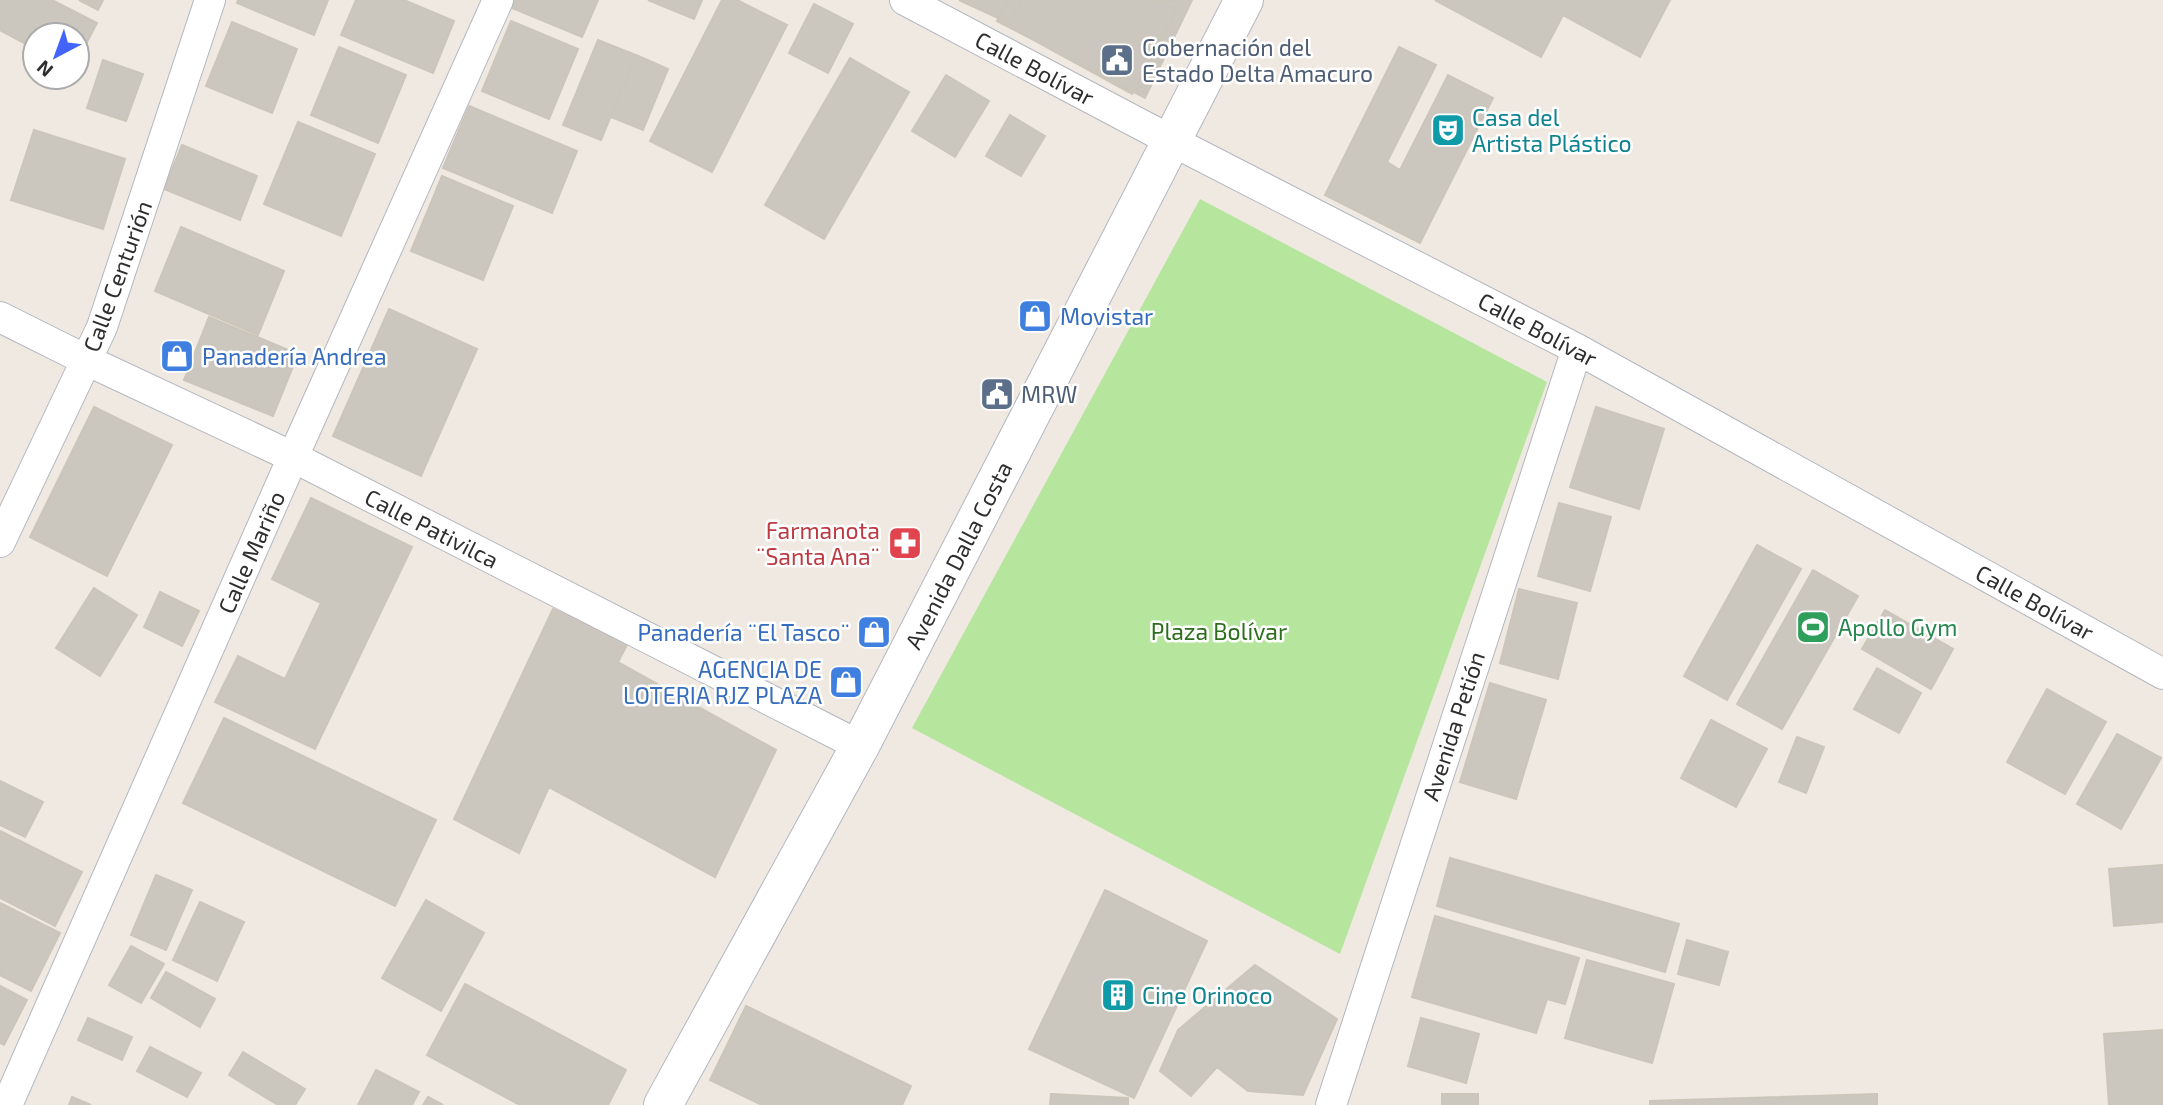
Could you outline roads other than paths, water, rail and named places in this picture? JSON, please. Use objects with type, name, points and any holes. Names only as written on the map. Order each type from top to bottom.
[{"type":"main road","name":"Avenida Dalla Costa","points":[[663,1105],[860,746],[1244,0]]},
{"type":"street","name":"Calle Centurión","points":[[0,542],[113,298],[210,0]]},
{"type":"street","name":"Calle Mariño","points":[[7,1105],[498,0]]},
{"type":"street","name":"Calle Bolívar","points":[[905,0],[1577,349],[2163,674]]},
{"type":"street","name":"Calle Pativilca","points":[[0,317],[293,457],[860,746]]},
{"type":"street","name":"Avenida Petión","points":[[1331,1105],[1577,349]]},
{"type":"place","name":"Gobernación del Estado Delta Amacuro","points":[[1117,60]]},
{"type":"place","name":"Casa del Artista Plástico","points":[[1448,130]]},
{"type":"place","name":"Movistar","points":[[1035,316]]},
{"type":"place","name":"Panadería Andrea","points":[[177,356]]},
{"type":"place","name":"MRW","points":[[997,394]]},
{"type":"place","name":"Farmanota ¨Santa Ana¨","points":[[905,543]]},
{"type":"place","name":"Apollo Gym","points":[[1813,627]]},
{"type":"place","name":"Panadería ¨El Tasco¨","points":[[874,632]]},
{"type":"place","name":"AGENCIA DE LOTERIA RJZ PLAZA","points":[[846,682]]},
{"type":"place","name":"Cine Orinoco","points":[[1118,995]]},
{"type":"park label","name":"Plaza Bolívar","points":[[1219,631]]}]
